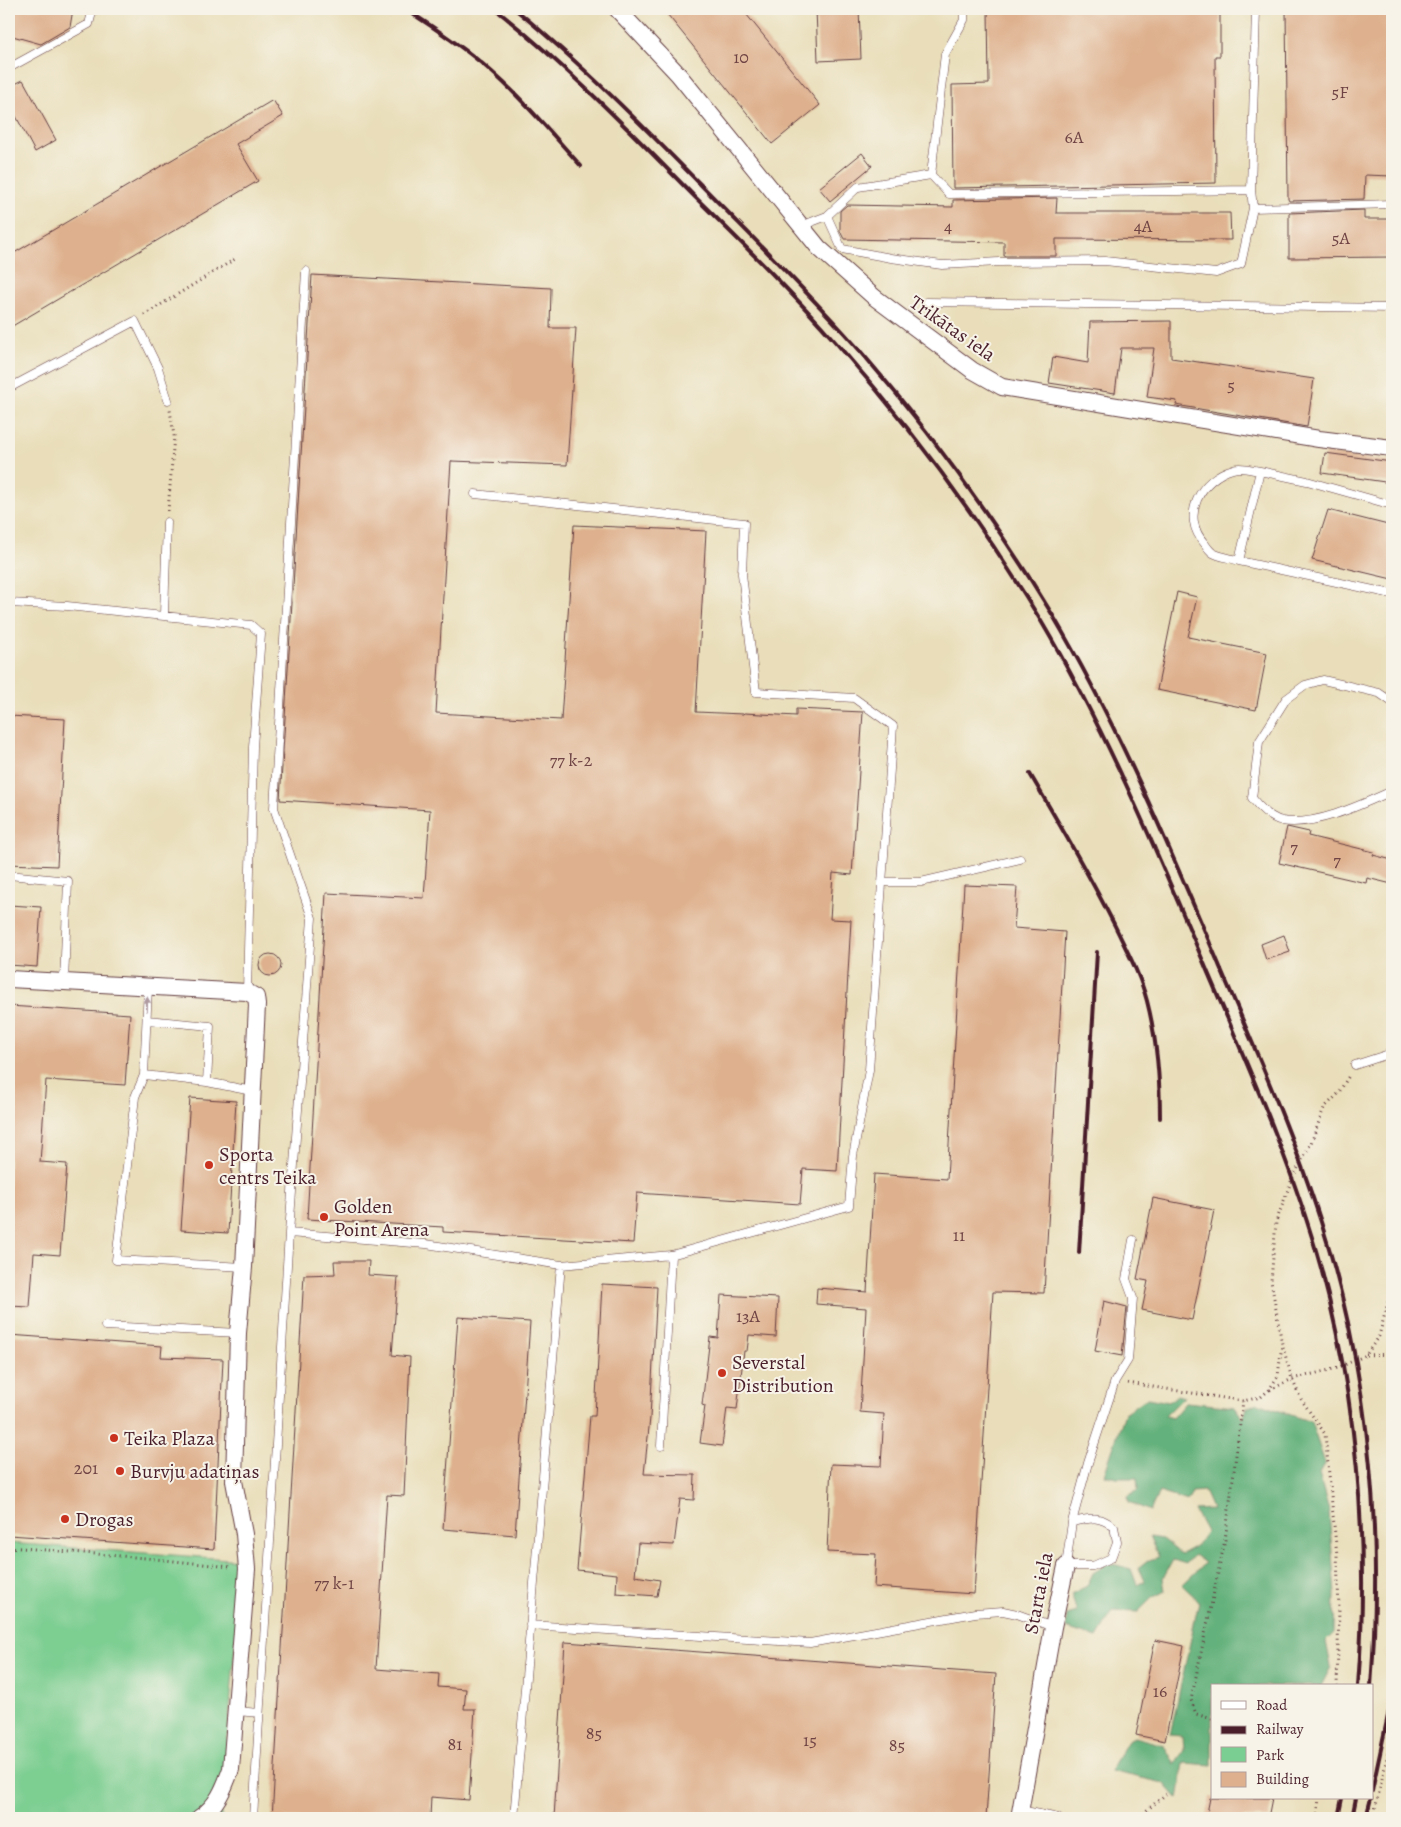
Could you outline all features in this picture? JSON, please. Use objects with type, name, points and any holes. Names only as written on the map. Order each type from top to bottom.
[{"type":"street","name":"Trikātas iela","points":[[617,9],[678,74],[819,248],[874,297],[972,370],[1002,387],[1319,439],[1392,448]]},
{"type":"street","points":[[9,979],[247,992],[256,997],[244,1267],[238,1333],[234,1481],[244,1534],[247,1568],[231,1769],[224,1791],[213,1806],[199,1818]]},
{"type":"street","name":"Starta iela","points":[[1020,1814],[1053,1627],[1066,1566]]},
{"type":"lane","points":[[9,68],[89,24],[93,9]]},
{"type":"lane","points":[[931,175],[945,54],[964,20],[964,9]]},
{"type":"lane","points":[[827,216],[842,249],[891,258],[942,264],[1105,261],[1216,273],[1241,264],[1253,208],[1251,190],[1256,9]]},
{"type":"lane","points":[[801,226],[827,216],[858,188],[931,175]]},
{"type":"lane","points":[[931,175],[949,194],[1251,190]]},
{"type":"lane","points":[[1253,208],[1392,204]]},
{"type":"lane","points":[[253,1818],[289,1233],[312,918],[274,808],[306,271]]},
{"type":"lane","points":[[926,302],[1392,308]]},
{"type":"lane","points":[[9,388],[135,321],[158,368],[168,400]]},
{"type":"lane","points":[[1392,505],[1307,481],[1235,468],[1215,476],[1208,482],[1199,496],[1193,512],[1194,523],[1200,538],[1213,553],[1239,561],[1392,594]]},
{"type":"lane","points":[[1239,561],[1260,471]]},
{"type":"lane","points":[[289,1233],[426,1244],[561,1265],[671,1255],[849,1206],[853,1156],[869,1070],[893,726],[854,698],[756,692],[742,574],[744,523],[475,494]]},
{"type":"lane","points":[[164,616],[167,522]]},
{"type":"lane","points":[[9,603],[67,606],[251,625],[261,634],[253,747],[247,992]]},
{"type":"lane","points":[[1392,702],[1379,693],[1323,680],[1305,685],[1286,699],[1259,742],[1252,798],[1261,809],[1281,821],[1304,820],[1345,812],[1392,791]]},
{"type":"lane","points":[[882,882],[921,882],[1020,859]]},
{"type":"lane","points":[[9,876],[68,881],[64,982]]},
{"type":"lane","points":[[148,987],[144,1075],[135,1097],[116,1260],[244,1267]]},
{"type":"lane","points":[[147,1020],[210,1026],[207,1082]]},
{"type":"lane","points":[[1355,1065],[1392,1053]]},
{"type":"lane","points":[[144,1075],[207,1082],[252,1092]]},
{"type":"lane","name":"Starta iela","points":[[1066,1566],[1072,1522],[1088,1463],[1115,1381],[1128,1360],[1133,1298],[1126,1279],[1132,1240]]},
{"type":"lane","points":[[661,1446],[671,1255]]},
{"type":"lane","points":[[514,1818],[561,1265]]},
{"type":"lane","points":[[105,1326],[238,1333]]},
{"type":"lane","points":[[1066,1566],[1093,1566],[1111,1558],[1116,1542],[1114,1527],[1105,1520],[1091,1518],[1072,1522]]},
{"type":"lane","points":[[530,1625],[810,1643],[975,1613],[1002,1611],[1017,1614],[1053,1627]]},
{"type":"lane","points":[[236,1712],[259,1713]]},
{"type":"lane","points":[[1020,1814],[1058,1818]]},
{"type":"path","points":[[135,321],[235,259]]},
{"type":"path","points":[[167,522],[174,436],[168,400]]},
{"type":"path","points":[[1337,1684],[1339,1610],[1337,1555],[1325,1434],[1301,1398],[1292,1379],[1282,1344],[1271,1281],[1276,1222],[1292,1180],[1311,1143],[1324,1108],[1338,1094],[1355,1065]]},
{"type":"path","points":[[1366,1354],[1379,1336],[1392,1291],[1392,1272]]},
{"type":"path","points":[[1269,1390],[1278,1376],[1282,1344]]},
{"type":"path","points":[[1115,1381],[1243,1401],[1261,1396],[1292,1379],[1338,1368],[1366,1354],[1392,1354]]},
{"type":"path","points":[[1211,1719],[1196,1714],[1191,1700],[1226,1540],[1243,1401]]},
{"type":"path","points":[[9,1547],[247,1568]]},
{"type":"path","points":[[1373,1818],[1392,1736]]},
{"type":"path","points":[[1134,1818],[1166,1794]]},
{"type":"path","points":[[1317,1818],[1320,1800]]},
{"type":"green space","points":[[1177,1395],[1184,1397],[1165,1416],[1172,1418],[1186,1402],[1235,1407],[1243,1419],[1247,1408],[1257,1403],[1311,1422],[1325,1463],[1319,1474],[1329,1511],[1335,1595],[1334,1633],[1326,1641],[1331,1667],[1322,1684],[1211,1684],[1211,1765],[1184,1763],[1178,1799],[1164,1783],[1110,1771],[1129,1739],[1134,1737],[1164,1745],[1175,1765],[1184,1750],[1183,1736],[1170,1735],[1199,1601],[1182,1585],[1205,1563],[1194,1555],[1186,1564],[1173,1560],[1163,1578],[1165,1591],[1152,1598],[1138,1612],[1113,1611],[1097,1638],[1066,1628],[1067,1615],[1077,1612],[1071,1594],[1087,1586],[1093,1573],[1109,1563],[1131,1569],[1137,1585],[1145,1581],[1139,1568],[1149,1560],[1159,1557],[1149,1537],[1162,1539],[1181,1554],[1196,1546],[1206,1532],[1194,1510],[1212,1509],[1204,1491],[1192,1492],[1188,1501],[1159,1492],[1150,1511],[1129,1502],[1128,1496],[1138,1490],[1137,1478],[1116,1478],[1104,1475],[1125,1413],[1147,1398],[1169,1402]]},
{"type":"green space","points":[[9,1543],[242,1560],[221,1818],[9,1818]]},
{"type":"building","points":[[9,9],[73,9],[70,27],[41,44],[9,35]]},
{"type":"building","points":[[663,9],[742,9],[820,105],[772,144]]},
{"type":"building","points":[[816,9],[859,9],[861,59],[818,61]]},
{"type":"building","points":[[988,9],[1220,9],[1220,56],[1215,56],[1216,183],[953,188],[952,85],[989,84]]},
{"type":"building","points":[[1286,9],[1392,9],[1392,176],[1365,175],[1364,199],[1289,201],[1288,199]]},
{"type":"building","points":[[23,80],[56,140],[35,152],[9,103],[9,87]]},
{"type":"building","points":[[273,100],[283,116],[236,144],[258,181],[9,328],[9,256]]},
{"type":"building","points":[[862,153],[872,166],[830,201],[819,188]]},
{"type":"building","points":[[1057,198],[1056,213],[1230,213],[1231,240],[1056,239],[1056,256],[1004,256],[1004,242],[844,239],[840,231],[840,211],[847,205],[953,207],[953,200]]},
{"type":"building","points":[[1364,210],[1364,219],[1392,219],[1392,257],[1289,258],[1289,213]]},
{"type":"building","points":[[312,275],[551,288],[550,328],[576,328],[567,465],[451,461],[436,713],[561,720],[574,525],[706,531],[696,712],[796,716],[796,709],[863,712],[852,875],[833,873],[830,919],[851,920],[837,1171],[803,1169],[800,1204],[637,1193],[633,1243],[443,1232],[443,1227],[307,1219],[326,893],[424,898],[430,810],[280,800]]},
{"type":"building","points":[[1171,321],[1171,358],[1314,379],[1307,427],[1176,405],[1177,401],[1147,397],[1154,348],[1121,348],[1115,393],[1049,383],[1053,357],[1088,363],[1090,322]]},
{"type":"building","points":[[1325,453],[1392,462],[1392,483],[1322,473]]},
{"type":"building","points":[[1328,510],[1392,526],[1392,579],[1312,560]]},
{"type":"building","points":[[1177,592],[1197,597],[1188,637],[1267,653],[1256,710],[1157,690]]},
{"type":"building","points":[[9,716],[65,719],[57,866],[9,864]]},
{"type":"building","points":[[1287,827],[1309,832],[1308,836],[1374,852],[1373,855],[1392,860],[1392,884],[1367,878],[1366,883],[1279,863]]},
{"type":"building","points":[[964,885],[1017,887],[1014,928],[1065,932],[1044,1293],[993,1292],[974,1594],[874,1587],[876,1554],[827,1552],[831,1464],[881,1466],[884,1414],[860,1412],[866,1308],[816,1304],[817,1288],[867,1292],[874,1174],[947,1179]]},
{"type":"building","points":[[9,905],[41,907],[37,967],[9,965]]},
{"type":"building","points":[[1284,935],[1290,952],[1266,960],[1261,944]]},
{"type":"building","points":[[270,954],[278,957],[281,965],[278,973],[270,976],[262,973],[259,965],[262,957]]},
{"type":"building","points":[[9,1006],[130,1014],[125,1085],[46,1080],[40,1162],[67,1164],[60,1255],[34,1253],[30,1307],[9,1306]]},
{"type":"building","name":"Sporta centrs Teika","points":[[190,1098],[236,1101],[228,1233],[181,1230]]},
{"type":"building","points":[[1153,1198],[1214,1210],[1192,1320],[1142,1310],[1148,1281],[1137,1279]]},
{"type":"building","points":[[334,1261],[369,1261],[368,1275],[398,1277],[392,1355],[410,1357],[404,1496],[387,1495],[376,1669],[439,1674],[438,1687],[466,1689],[464,1709],[475,1709],[469,1800],[431,1797],[430,1818],[272,1818],[304,1275],[335,1274]]},
{"type":"building","points":[[602,1284],[657,1287],[650,1418],[644,1474],[695,1475],[694,1500],[680,1499],[674,1545],[638,1543],[635,1576],[660,1580],[657,1596],[616,1593],[617,1574],[577,1570],[590,1416],[595,1416]]},
{"type":"building","points":[[721,1295],[778,1298],[776,1337],[749,1335],[747,1351],[744,1351],[737,1409],[727,1408],[722,1446],[700,1443],[705,1406],[702,1405],[710,1337],[718,1338]]},
{"type":"building","points":[[1104,1301],[1127,1307],[1122,1356],[1095,1351]]},
{"type":"building","points":[[458,1317],[530,1322],[515,1535],[443,1529]]},
{"type":"building","name":"Teika Plaza","points":[[9,1335],[162,1346],[161,1357],[223,1359],[214,1549],[9,1535]]},
{"type":"building","points":[[1155,1640],[1184,1646],[1165,1741],[1136,1735]]},
{"type":"building","points":[[565,1642],[996,1674],[986,1818],[554,1818]]},
{"type":"building","points":[[1210,1798],[1211,1800],[1272,1800],[1268,1818],[1206,1818]]},
{"type":"railway","points":[[405,9],[450,39],[492,72],[527,106],[581,166]]},
{"type":"railway","points":[[495,9],[548,53],[623,124],[786,288],[866,378],[920,444],[971,513],[1041,621],[1088,707],[1151,840],[1255,1083],[1284,1156],[1321,1268],[1344,1371],[1358,1475],[1362,1580],[1358,1684]]},
{"type":"railway","points":[[515,9],[613,97],[805,291],[862,353],[939,447],[1009,546],[1052,614],[1099,700],[1162,832],[1274,1093],[1321,1222],[1337,1279],[1351,1336],[1361,1393],[1373,1510],[1375,1568],[1371,1684]]},
{"type":"railway","points":[[1030,774],[1094,886],[1141,981],[1156,1045],[1160,1118]]},
{"type":"railway","points":[[1079,1253],[1097,952]]},
{"type":"railway","points":[[1374,1782],[1392,1697]]},
{"type":"railway","points":[[1338,1818],[1342,1800]]},
{"type":"railway","points":[[1352,1818],[1356,1800]]},
{"type":"railway","points":[[1366,1818],[1370,1800]]},
{"type":"place","name":"Sporta centrs Teika","points":[[209,1165]]},
{"type":"place","name":"Golden Point Arena","points":[[324,1217]]},
{"type":"place","name":"Severstal Distribution","points":[[722,1373]]},
{"type":"place","name":"Teika Plaza","points":[[114,1438]]},
{"type":"place","name":"Burvju adatiņas","points":[[120,1471]]},
{"type":"place","name":"Drogas","points":[[65,1519]]}]
